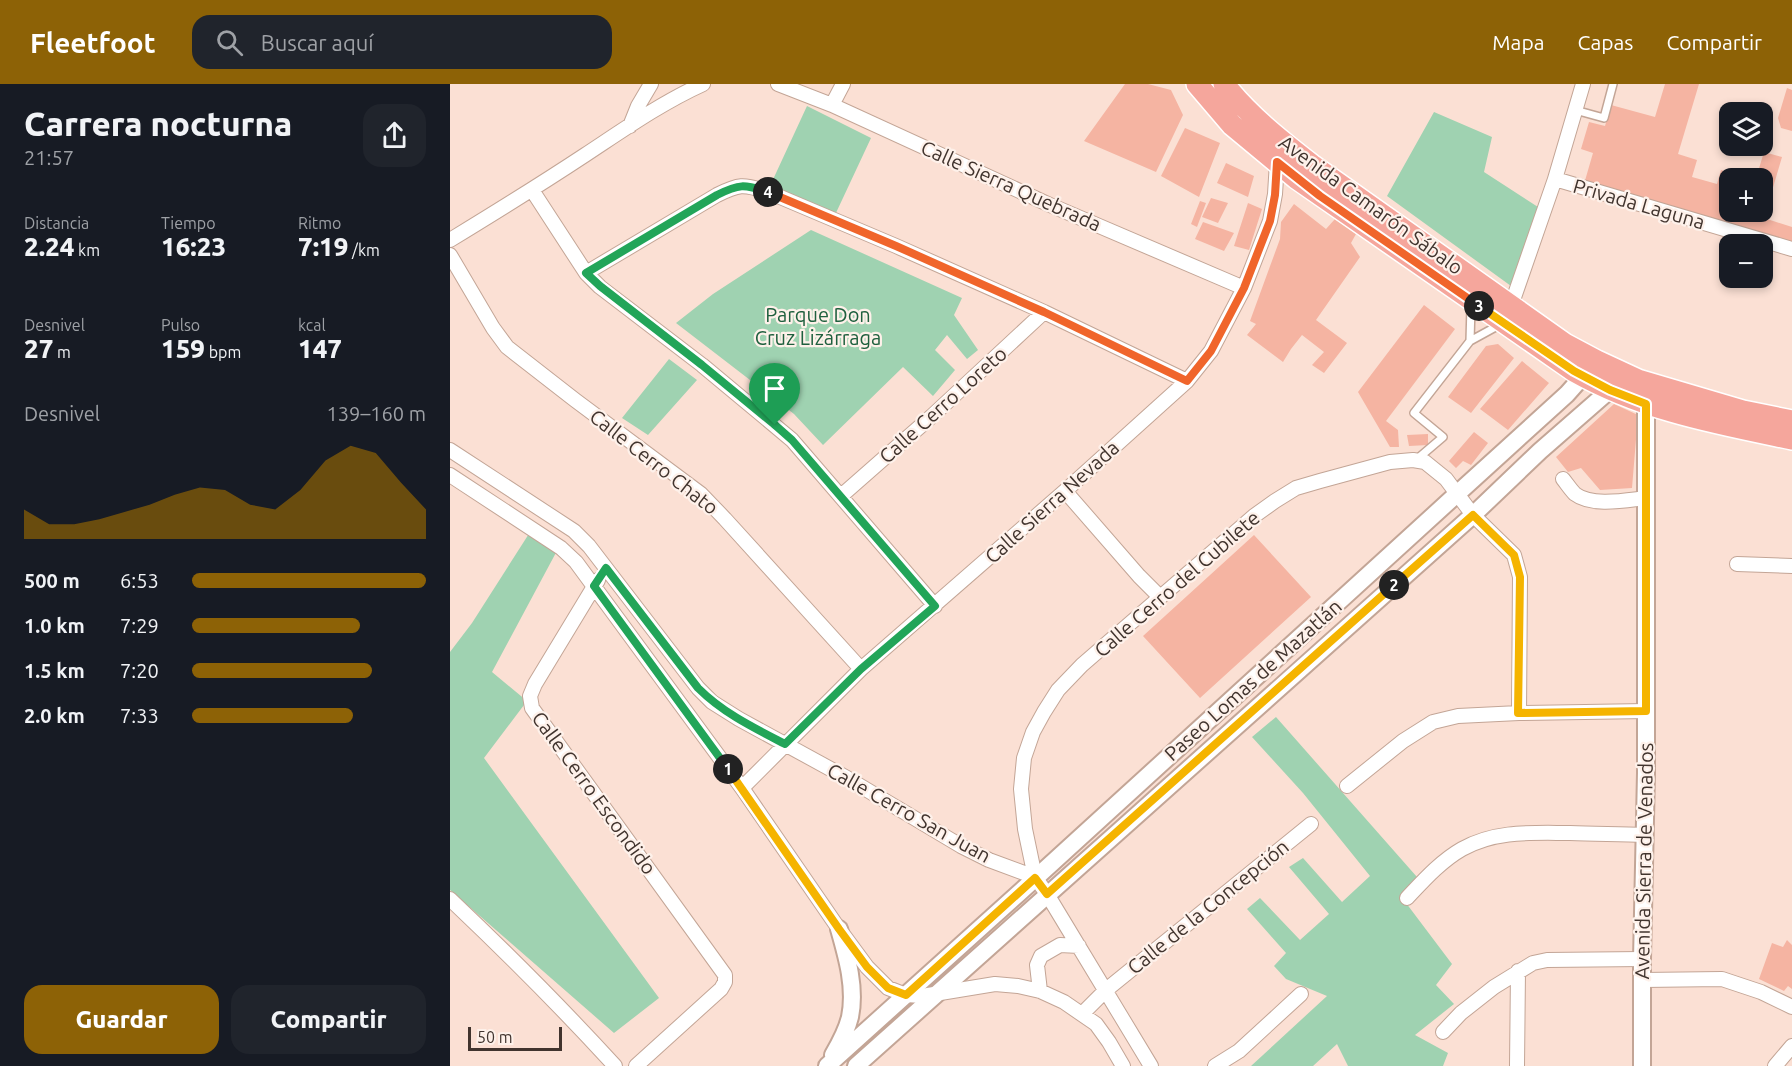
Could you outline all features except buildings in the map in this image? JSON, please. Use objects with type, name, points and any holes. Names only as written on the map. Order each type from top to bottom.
[{"type":"main road","name":"Avenida Camarón Sábalo","points":[[1197,84],[1232,125],[1320,196],[1471,300],[1507,314],[1565,344],[1610,390],[1646,404],[1710,422],[1792,439]]},
{"type":"main road","name":"Avenida Camarón Sábalo","points":[[1224,84],[1230,93],[1275,136],[1507,314]]},
{"type":"main road","name":"Avenida Camarón Sábalo","points":[[1590,369],[1627,376],[1743,411],[1792,421]]},
{"type":"street","points":[[630,126],[651,84]]},
{"type":"street","points":[[450,240],[630,126],[701,84]]},
{"type":"street","name":"Calle Sierra Quebrada","points":[[778,84],[832,105],[1050,205],[1244,288]]},
{"type":"street","points":[[832,105],[843,84]]},
{"type":"street","points":[[1507,314],[1555,179],[1583,84]]},
{"type":"street","name":"Calle Sierra Nevada","points":[[742,788],[861,669],[1187,381],[1211,351],[1244,288],[1270,221],[1275,195],[1277,162]]},
{"type":"street","name":"Privada Laguna","points":[[1555,179],[1792,249]]},
{"type":"street","points":[[586,273],[717,195],[735,186],[750,186],[896,246],[1044,312],[1187,381]]},
{"type":"street","points":[[532,190],[586,273],[756,408],[792,440],[935,606]]},
{"type":"street","name":"Calle Cerro Chato","points":[[450,255],[493,328],[507,347],[701,494],[861,669]]},
{"type":"street","name":"Calle Cerro Loreto","points":[[841,496],[932,416],[1044,312]]},
{"type":"street","name":"Paseo Lomas de Mazatlán","points":[[827,1065],[1567,394],[1590,369]]},
{"type":"street","name":"Paseo Lomas de Mazatlán","points":[[856,1066],[1473,515],[1540,451],[1627,376]]},
{"type":"street","name":"Avenida Sierra de Venados","points":[[1642,1066],[1646,711],[1646,404]]},
{"type":"street","name":"Calle Cerro San Juan","points":[[450,450],[573,531],[589,546],[698,688],[712,702],[961,846],[1035,878]]},
{"type":"street","points":[[1415,461],[1425,462],[1446,479],[1473,515],[1514,555],[1520,577],[1518,713]]},
{"type":"street","name":"Calle Cerro del Cubilete","points":[[1035,878],[1025,829],[1021,789],[1024,758],[1033,732],[1058,690],[1082,665],[1160,597],[1254,516],[1275,501],[1296,488],[1390,462],[1415,461]]},
{"type":"street","points":[[450,475],[561,548],[576,562],[742,788],[839,929],[867,967],[888,988],[906,995],[922,996],[995,984],[1040,991],[1083,1013],[1096,1024],[1123,1066]]},
{"type":"street","points":[[1563,479],[1576,495],[1592,500],[1616,501],[1646,498]]},
{"type":"street","points":[[1065,491],[1160,597]]},
{"type":"street","points":[[1737,564],[1792,566]]},
{"type":"street","name":"Calle Cerro Escondido","points":[[606,568],[535,684],[530,696],[532,708],[725,975],[725,982],[721,989],[636,1066]]},
{"type":"street","points":[[1347,786],[1403,741],[1433,722],[1458,716],[1646,711]]},
{"type":"street","name":"Calle de la Concepción","points":[[1106,990],[1311,825]]},
{"type":"street","points":[[1407,898],[1436,868],[1460,850],[1473,843],[1499,835],[1521,832],[1644,835]]},
{"type":"street","points":[[1035,878],[1047,894],[1151,1066]]},
{"type":"street","points":[[450,899],[523,968],[615,1066]]},
{"type":"street","points":[[827,1065],[840,1042],[849,1018],[851,1004],[850,972],[839,929]]},
{"type":"street","points":[[1040,991],[1037,965],[1041,956],[1060,945],[1079,946]]},
{"type":"street","points":[[1443,1032],[1461,1013],[1494,987],[1533,963],[1547,960],[1642,959]]},
{"type":"street","points":[[1517,1066],[1518,971]]},
{"type":"street","points":[[1642,980],[1722,979],[1761,992],[1792,1007]]},
{"type":"street","points":[[1083,1013],[1106,990]]},
{"type":"street","points":[[1215,1066],[1239,1051],[1301,994]]},
{"type":"street","points":[[1775,1066],[1792,1046]]},
{"type":"lane","points":[[1575,110],[1604,118],[1613,84]]},
{"type":"lane","points":[[1470,341],[1471,300]]},
{"type":"lane","points":[[1415,461],[1443,437],[1414,413],[1470,341],[1507,314]]},
{"type":"green space","points":[[807,106],[871,138],[835,215],[770,186]]},
{"type":"green space","points":[[1434,112],[1492,137],[1484,172],[1538,207],[1511,286],[1387,196]]},
{"type":"green space","name":"Parque Don Cruz Lizárraga","points":[[811,230],[962,298],[954,315],[978,350],[967,359],[947,335],[935,350],[955,370],[933,396],[903,367],[823,445],[794,414],[676,323],[713,294]]},
{"type":"green space","points":[[669,359],[697,380],[648,435],[622,418]]},
{"type":"green space","points":[[532,529],[559,547],[492,672],[527,701],[484,758],[659,998],[614,1033],[450,890],[450,652],[472,623]]},
{"type":"green space","points":[[1276,717],[1417,877],[1400,895],[1452,964],[1436,985],[1454,1004],[1415,1035],[1448,1053],[1443,1066],[1348,1066],[1337,1044],[1313,1066],[1251,1066],[1327,996],[1286,979],[1274,966],[1286,953],[1247,909],[1260,898],[1300,940],[1329,914],[1289,867],[1303,858],[1342,902],[1370,876],[1303,793],[1252,737]]},
{"type":"route","points":[[1277,162],[1320,196],[1574,371],[1610,390],[1646,404],[1646,711],[1518,713],[1520,577],[1514,555],[1473,515],[1047,894],[1035,878],[906,995],[888,988],[867,967],[742,788],[594,586],[606,568],[698,688],[712,702],[785,744],[861,669],[935,606],[792,440],[775,425],[586,273],[717,195],[735,186],[750,186],[896,246],[1044,312],[1187,381],[1211,351],[1244,288],[1270,221],[1275,195],[1277,162]]}]
